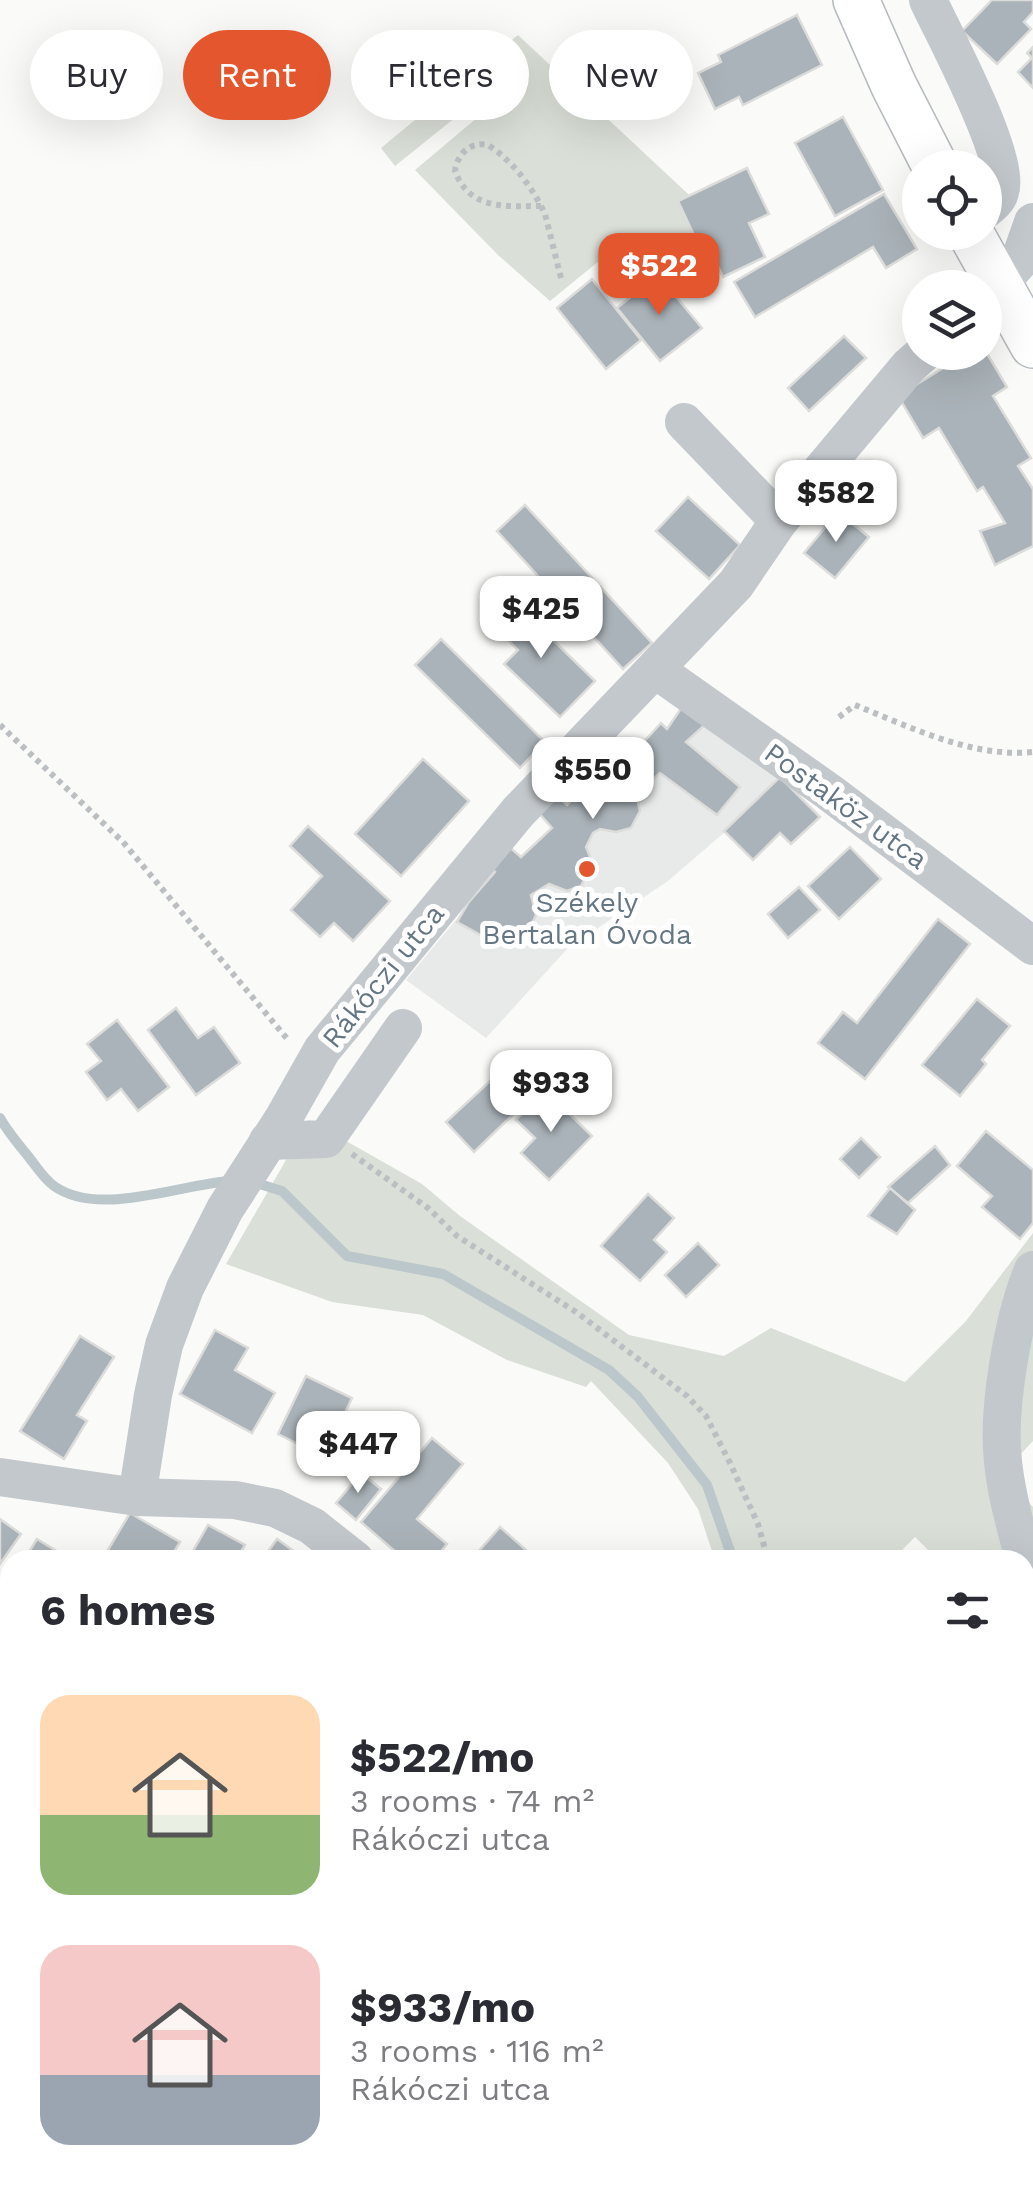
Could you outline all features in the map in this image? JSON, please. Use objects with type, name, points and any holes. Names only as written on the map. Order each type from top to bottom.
[{"type":"main road","points":[[856,0],[927,150]]},
{"type":"main road","points":[[1002,304],[1033,345]]},
{"type":"street","points":[[928,0],[995,150]]},
{"type":"street","points":[[1002,282],[1019,262],[1033,222]]},
{"type":"street","name":"Rákóczi utca","points":[[137,1497],[164,1345],[186,1288],[225,1209],[322,1050],[518,812],[736,584],[778,521],[906,370]]},
{"type":"street","points":[[684,422],[778,521]]},
{"type":"street","name":"Postaköz utca","points":[[656,670],[829,792],[1033,946]]},
{"type":"street","points":[[265,1146],[326,1138],[403,1028]]},
{"type":"street","points":[[1021,1550],[1007,1490],[1002,1435],[1006,1382],[1033,1270]]},
{"type":"street","points":[[0,1477],[137,1497],[236,1500],[275,1508],[312,1526],[342,1550]]},
{"type":"path","points":[[541,206],[499,206],[474,198],[455,171],[460,154],[474,145],[488,145],[516,169],[541,206],[562,282]]},
{"type":"path","points":[[839,717],[855,704],[938,737],[1014,754],[1033,752]]},
{"type":"path","points":[[0,725],[123,842],[312,1068]]},
{"type":"path","points":[[326,1138],[404,1189],[456,1236],[576,1312],[687,1396],[706,1416],[730,1463],[758,1524],[765,1550]]},
{"type":"shaded area","points":[[529,45],[549,64],[549,120],[609,120],[718,222],[644,277],[615,248],[550,301],[498,255],[415,170],[474,120],[529,120]]},
{"type":"shaded area","points":[[415,120],[452,120],[395,166],[381,148]]},
{"type":"shaded area","name":"Székely Bertalan Óvoda","points":[[684,704],[784,781],[668,881],[568,948],[486,1038],[406,980],[495,873],[488,866],[507,845],[521,857],[552,828],[554,793],[567,804],[596,774],[584,762],[604,740],[625,757],[661,723],[668,728]]},
{"type":"shaded area","points":[[309,1120],[422,1184],[460,1216],[629,1335],[724,1356],[771,1328],[905,1382],[966,1321],[1033,1233],[1033,1441],[1016,1459],[1016,1488],[1033,1507],[1033,1550],[928,1550],[915,1537],[902,1550],[712,1550],[698,1509],[668,1463],[591,1381],[586,1387],[507,1360],[423,1315],[332,1302],[226,1264]]},
{"type":"building","points":[[992,0],[1033,0],[1033,12],[1024,22],[1031,29],[997,64],[962,31]]},
{"type":"building","points":[[797,15],[822,65],[743,105],[739,97],[715,109],[698,73],[721,62],[718,55]]},
{"type":"building","points":[[1033,47],[1033,88],[1018,72],[1032,58],[1027,53]]},
{"type":"building","points":[[843,117],[883,190],[835,216],[795,143]]},
{"type":"building","points":[[747,168],[769,214],[749,223],[765,257],[723,277],[707,243],[699,246],[678,201]]},
{"type":"building","points":[[884,194],[902,224],[902,250],[915,250],[886,268],[873,247],[755,317],[734,282]]},
{"type":"building","points":[[658,275],[702,328],[660,361],[617,308]]},
{"type":"building","points":[[592,279],[641,340],[606,369],[557,308]]},
{"type":"building","points":[[844,336],[866,358],[809,411],[788,388]]},
{"type":"building","points":[[940,370],[997,370],[1007,387],[993,396],[1031,458],[1018,466],[1033,489],[1033,546],[995,565],[980,531],[1005,523],[983,487],[977,491],[939,428],[923,438],[898,396]]},
{"type":"building","points":[[688,497],[740,545],[709,579],[656,531]]},
{"type":"building","points":[[525,505],[652,643],[623,669],[497,531]]},
{"type":"building","points":[[838,512],[869,537],[835,578],[804,553]]},
{"type":"building","points":[[512,600],[595,681],[560,717],[504,664],[518,650],[490,622]]},
{"type":"building","points":[[441,639],[545,742],[520,768],[415,665]]},
{"type":"building","points":[[684,704],[708,722],[686,742],[740,787],[717,815],[660,773],[636,794],[640,811],[631,828],[616,832],[600,829],[593,833],[586,847],[591,859],[589,870],[581,886],[567,891],[549,884],[531,895],[536,915],[523,935],[506,936],[492,928],[486,938],[457,922],[495,872],[488,866],[507,845],[521,857],[552,828],[537,811],[554,793],[567,805],[597,773],[584,762],[604,740],[624,757],[661,723],[667,729]]},
{"type":"building","points":[[423,759],[469,801],[401,876],[355,834]]},
{"type":"building","points":[[780,777],[820,817],[791,844],[780,833],[753,860],[724,831]]},
{"type":"building","points":[[308,826],[390,901],[353,941],[334,923],[320,937],[291,910],[322,876],[290,846]]},
{"type":"building","points":[[850,847],[881,879],[839,919],[808,886]]},
{"type":"building","points":[[799,887],[820,910],[788,938],[768,914]]},
{"type":"building","points":[[938,919],[970,944],[865,1079],[818,1043],[843,1012],[857,1023]]},
{"type":"building","points":[[977,999],[1010,1026],[982,1060],[986,1064],[960,1096],[922,1065]]},
{"type":"building","points":[[176,1008],[198,1038],[214,1027],[240,1063],[196,1095],[148,1030]]},
{"type":"building","points":[[117,1020],[169,1087],[138,1111],[121,1089],[107,1100],[86,1072],[101,1061],[87,1044]]},
{"type":"building","points":[[517,1056],[544,1085],[474,1152],[446,1122]]},
{"type":"building","points":[[545,1090],[592,1136],[549,1180],[521,1153],[535,1138],[516,1120]]},
{"type":"building","points":[[986,1131],[1033,1170],[1033,1223],[1020,1239],[982,1207],[992,1196],[957,1166]]},
{"type":"building","points":[[861,1138],[880,1157],[859,1178],[840,1159]]},
{"type":"building","points":[[935,1146],[950,1165],[908,1203],[888,1187]]},
{"type":"building","points":[[890,1188],[915,1210],[897,1234],[868,1216]]},
{"type":"building","points":[[648,1194],[674,1218],[654,1240],[667,1252],[640,1281],[601,1246]]},
{"type":"building","points":[[698,1243],[719,1265],[686,1297],[665,1275]]},
{"type":"building","points":[[215,1330],[248,1348],[235,1370],[275,1393],[252,1433],[180,1394]]},
{"type":"building","points":[[80,1336],[114,1357],[77,1415],[87,1421],[64,1459],[20,1431]]},
{"type":"building","points":[[306,1376],[352,1398],[324,1457],[278,1434]]},
{"type":"building","points":[[432,1438],[463,1464],[417,1519],[447,1544],[442,1550],[393,1550],[361,1522]]},
{"type":"building","points":[[361,1473],[381,1489],[356,1520],[336,1503]]},
{"type":"building","points":[[130,1513],[180,1542],[175,1550],[108,1550]]},
{"type":"building","points":[[0,1519],[21,1534],[10,1550],[0,1550]]},
{"type":"building","points":[[208,1525],[245,1545],[242,1550],[194,1550]]},
{"type":"building","points":[[500,1527],[526,1550],[480,1550]]},
{"type":"building","points":[[37,1539],[55,1550],[30,1550]]},
{"type":"building","points":[[277,1539],[292,1550],[269,1550]]},
{"type":"waterway","points":[[0,1118],[47,1180],[72,1195],[93,1199],[140,1197],[231,1181]]},
{"type":"waterway","points":[[253,1182],[282,1191],[347,1256],[443,1274],[609,1370],[638,1397],[707,1485],[730,1550]]},
{"type":"place","name":"Székely Bertalan Óvoda","points":[[587,869]]}]
